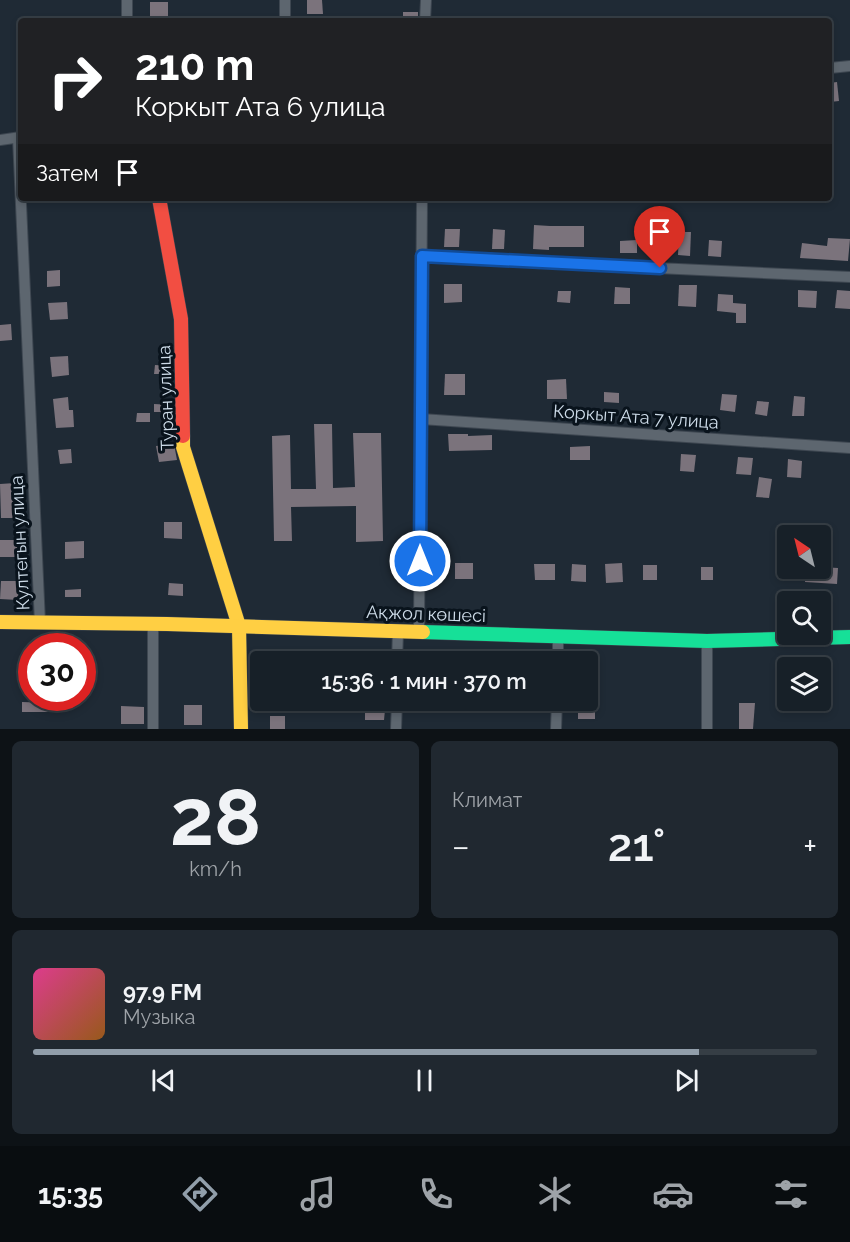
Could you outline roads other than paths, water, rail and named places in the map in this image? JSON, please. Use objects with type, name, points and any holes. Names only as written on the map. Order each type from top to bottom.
[{"type":"street","points":[[127,0],[127,18]]},
{"type":"street","points":[[285,0],[285,18]]},
{"type":"street","points":[[425,18],[426,0]]},
{"type":"street","points":[[832,68],[850,66]]},
{"type":"street","points":[[0,140],[18,138]]},
{"type":"street","name":"Култегын улица","points":[[22,201],[40,623]]},
{"type":"street","name":"Туран улица","points":[[160,201],[181,319],[183,447],[239,626],[241,729]]},
{"type":"street","points":[[419,632],[422,201]]},
{"type":"street","points":[[422,256],[850,277]]},
{"type":"street","name":"Коркыт Ата 7 улица","points":[[421,419],[850,448]]},
{"type":"street","name":"Ақжол көшесі","points":[[0,622],[239,626],[707,642],[850,637]]},
{"type":"street","points":[[153,624],[153,729]]},
{"type":"street","points":[[397,651],[398,631]]},
{"type":"street","points":[[558,637],[558,651]]},
{"type":"street","points":[[707,642],[707,729]]},
{"type":"street","points":[[396,729],[397,711]]},
{"type":"street","points":[[556,729],[557,711]]}]
